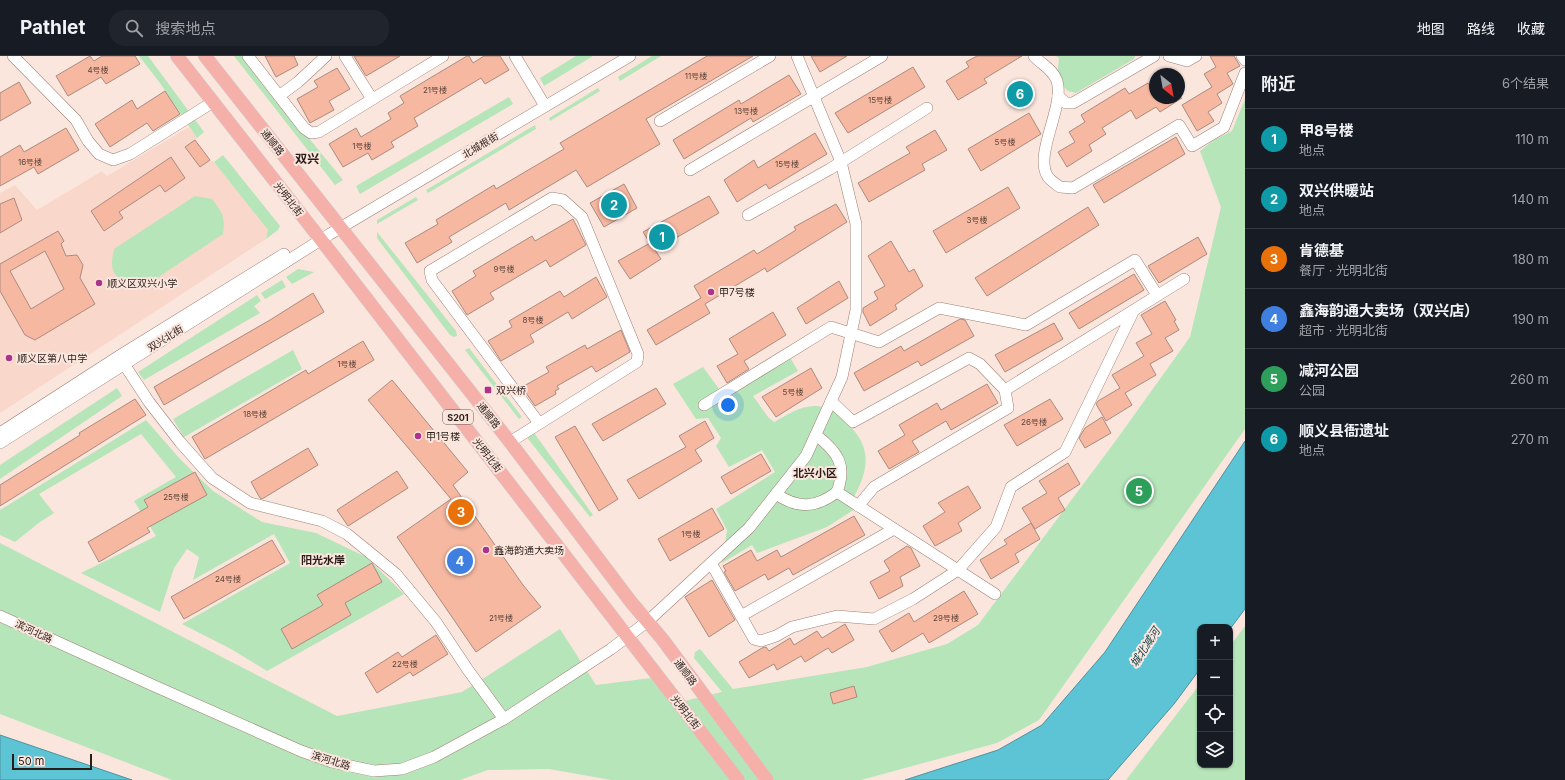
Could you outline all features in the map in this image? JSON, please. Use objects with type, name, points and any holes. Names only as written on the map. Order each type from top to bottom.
[{"type":"main road","name":"光明北街","points":[[177,56],[213,102],[328,231],[627,636],[738,780]]},
{"type":"main road","name":"通顺路","points":[[205,56],[328,231],[510,442],[631,602],[648,621],[766,780]]},
{"type":"street","points":[[13,56],[76,120],[88,141],[100,154],[114,160],[130,154],[213,102]]},
{"type":"street","points":[[248,56],[304,128],[311,133],[319,132],[443,56]]},
{"type":"street","points":[[279,96],[298,82],[326,56]]},
{"type":"street","points":[[345,56],[372,99]]},
{"type":"street","points":[[515,56],[544,103]]},
{"type":"street","name":"北城根街","points":[[544,103],[616,56]]},
{"type":"street","name":"北城根街","points":[[328,231],[544,103],[630,56]]},
{"type":"street","points":[[660,121],[770,56]]},
{"type":"street","name":"滨河北路","points":[[0,616],[301,751],[332,762],[374,772],[402,769],[434,757],[504,719],[611,649],[648,621],[749,528],[806,456],[842,377],[856,310],[856,224],[841,162],[797,56]]},
{"type":"street","points":[[690,170],[882,56]]},
{"type":"street","points":[[1034,56],[1052,71],[1057,81],[1058,96],[1044,158],[1048,176],[1060,187],[1073,188],[1179,125],[1192,146],[1224,127],[1245,73]]},
{"type":"street","points":[[1058,96],[1066,103],[1073,103],[1154,56]]},
{"type":"street","points":[[1169,56],[1188,61],[1196,56]]},
{"type":"street","points":[[1242,56],[1245,60]]},
{"type":"street","points":[[748,215],[841,162],[927,108]]},
{"type":"street","points":[[510,442],[637,362],[638,354],[582,217],[563,200],[552,198],[430,271],[432,280],[539,423]]},
{"type":"street","name":"双兴北街","points":[[0,433],[122,360],[328,231]]},
{"type":"street","points":[[704,405],[831,327],[879,342],[939,308],[1026,325],[1135,260],[1157,295]]},
{"type":"street","points":[[1005,390],[1184,279]]},
{"type":"street","points":[[711,563],[754,639],[761,641],[792,627],[837,616],[874,619],[913,599],[958,570],[996,528],[1011,487],[1065,452],[1134,310]]},
{"type":"street","points":[[831,401],[853,422],[969,358],[980,364],[1005,390],[1008,408],[874,487],[858,506]]},
{"type":"street","points":[[122,360],[149,402],[180,442],[212,478],[250,503],[322,521],[347,534],[396,574],[436,622],[468,670],[504,719]]},
{"type":"street","name":"双兴北街","points":[[0,443],[122,360]]},
{"type":"street","points":[[776,494],[788,501],[807,506],[826,500],[837,492],[841,481],[841,464],[828,444],[816,435]]},
{"type":"street","points":[[837,492],[995,594]]},
{"type":"street","points":[[741,616],[894,529]]},
{"type":"shaded area","name":"顺义区双兴小学","points":[[189,127],[197,138],[185,147],[200,167],[210,160],[214,162],[268,230],[266,239],[0,413],[0,193],[15,185],[37,210],[102,171],[107,176]]},
{"type":"green space","points":[[139,56],[148,56],[204,132],[197,138],[160,83]]},
{"type":"green space","points":[[234,56],[242,56],[343,180],[335,185]]},
{"type":"green space","points":[[576,56],[593,56],[544,86],[540,78]]},
{"type":"green space","points":[[652,56],[661,56],[620,81],[618,77]]},
{"type":"green space","points":[[1056,56],[1135,56],[1134,59],[1076,93],[1068,91],[1057,81],[1059,58]]},
{"type":"green space","points":[[598,88],[600,91],[550,121],[549,118]]},
{"type":"green space","points":[[509,97],[513,104],[360,194],[356,186]]},
{"type":"green space","points":[[1245,99],[1245,429],[1039,720],[997,743],[861,780],[611,780],[549,769],[488,770],[460,780],[172,780],[0,714],[0,543],[337,716],[462,692],[560,629],[596,685],[651,678],[672,704],[722,692],[694,658],[695,652],[700,649],[733,689],[867,667],[947,644],[978,625],[1117,439],[1190,337],[1221,207],[1200,151],[1214,140],[1232,131]]},
{"type":"green space","points":[[535,125],[536,129],[428,193],[426,190]]},
{"type":"green space","points":[[223,155],[280,226],[278,230],[266,239],[268,230],[214,162]]},
{"type":"green space","points":[[195,196],[212,199],[219,208],[224,223],[223,234],[145,286],[135,288],[118,277],[113,270],[112,264],[114,249]]},
{"type":"green space","points":[[416,197],[418,200],[377,224],[377,220]]},
{"type":"green space","points":[[377,232],[456,331],[457,336],[454,337],[450,335],[377,238]]},
{"type":"green space","points":[[298,269],[314,272],[292,284],[286,277]]},
{"type":"green space","points":[[282,280],[286,287],[265,299],[261,293]]},
{"type":"green space","points":[[257,295],[261,301],[254,306],[260,313],[144,380],[138,372]]},
{"type":"green space","points":[[469,348],[522,417],[519,419],[465,350]]},
{"type":"green space","points":[[293,350],[302,369],[184,437],[173,419]]},
{"type":"green space","points":[[791,359],[798,371],[753,396],[768,417],[774,422],[805,407],[817,406],[829,409],[846,422],[855,432],[865,452],[866,462],[864,472],[861,482],[850,504],[855,509],[827,527],[757,553],[752,545],[722,563],[727,530],[716,509],[775,472],[762,450],[729,467],[716,446],[721,438],[708,418],[696,419],[673,384],[703,367],[725,397]]},
{"type":"green space","points":[[117,388],[122,396],[0,479],[0,465]]},
{"type":"green space","points":[[146,420],[180,459],[213,491],[262,522],[316,533],[366,557],[404,594],[267,671],[231,649],[182,624],[290,563],[274,534],[193,580],[199,557],[187,549],[174,568],[160,612],[81,573],[156,536],[134,501],[176,477],[141,434],[39,494],[54,513],[15,542],[0,535],[0,510]]},
{"type":"green space","points":[[532,430],[593,515],[590,517],[525,435]]},
{"type":"green space","points":[[1245,626],[1245,780],[1126,780],[1197,688],[1197,768],[1233,768],[1233,642]]},
{"type":"water","name":"城北减河","points":[[1245,441],[1245,609],[1233,625],[1197,624],[1197,673],[1174,704],[1108,780],[905,780],[998,750],[1042,725],[1105,652]]},
{"type":"water","points":[[0,735],[132,780],[0,780]]},
{"type":"building","points":[[90,56],[94,61],[102,56],[135,56],[140,64],[106,84],[101,77],[68,96],[56,76]]},
{"type":"building","points":[[265,56],[294,56],[298,65],[276,77]]},
{"type":"building","points":[[354,56],[400,56],[366,76]]},
{"type":"building","points":[[469,56],[473,63],[484,56],[500,56],[509,70],[485,84],[481,78],[414,118],[418,126],[391,142],[394,147],[372,160],[368,153],[343,167],[329,144],[356,128],[361,137],[391,119],[388,113],[404,103],[400,96]]},
{"type":"building","points":[[707,56],[753,56],[646,119],[660,144],[587,187],[576,170],[509,210],[506,203],[449,237],[452,242],[417,263],[405,243],[438,224],[436,220],[494,185],[496,189],[564,149],[560,143]]},
{"type":"building","points":[[811,56],[847,56],[820,72]]},
{"type":"building","points":[[977,56],[1022,56],[984,79],[987,83],[958,100],[946,81],[969,67],[966,62]]},
{"type":"building","points":[[1210,56],[1234,56],[1240,66],[1227,73],[1233,84],[1217,94],[1222,103],[1208,112],[1214,121],[1197,131],[1182,105],[1212,87],[1204,74],[1216,67]]},
{"type":"building","points":[[913,67],[925,87],[848,133],[835,113]]},
{"type":"building","points":[[337,68],[350,89],[329,101],[334,110],[310,123],[297,99],[318,87],[314,81]]},
{"type":"building","points":[[789,75],[801,94],[753,122],[751,118],[684,159],[673,140],[739,100],[741,104]]},
{"type":"building","points":[[19,82],[31,103],[0,121],[0,93]]},
{"type":"building","points":[[1148,83],[1149,104],[1173,104],[1160,112],[1156,107],[1136,119],[1131,110],[1102,128],[1106,134],[1089,145],[1092,151],[1067,167],[1058,152],[1075,142],[1069,132],[1085,122],[1081,115],[1125,88],[1129,94]]},
{"type":"building","points":[[165,91],[180,114],[153,131],[147,123],[110,147],[95,124],[132,100],[137,109]]},
{"type":"building","points":[[1029,113],[1041,134],[981,171],[968,149]]},
{"type":"building","points":[[66,128],[79,150],[38,174],[34,167],[0,186],[0,157],[20,145],[24,152]]},
{"type":"building","points":[[935,130],[947,150],[922,164],[925,170],[869,202],[858,183],[910,153],[906,147]]},
{"type":"building","points":[[815,133],[827,154],[769,189],[766,184],[737,202],[724,180],[754,160],[758,168]]},
{"type":"building","points":[[1176,137],[1185,154],[1104,203],[1093,185]]},
{"type":"building","points":[[195,140],[210,160],[200,167],[185,147]]},
{"type":"building","points":[[171,157],[185,178],[165,192],[160,185],[119,212],[123,218],[104,231],[91,211]]},
{"type":"building","points":[[624,184],[637,208],[604,227],[590,203]]},
{"type":"building","points":[[1008,187],[1020,208],[946,253],[933,231]]},
{"type":"building","points":[[709,196],[719,213],[655,250],[661,259],[630,279],[618,261],[650,243],[643,232]]},
{"type":"building","points":[[14,198],[22,220],[0,233],[0,204]]},
{"type":"building","name":"甲7号楼","points":[[836,204],[847,222],[767,272],[765,268],[705,304],[710,313],[656,345],[647,330],[701,298],[694,286],[754,250],[757,254],[796,230],[794,227]]},
{"type":"building","points":[[1088,207],[1099,225],[987,296],[975,278]]},
{"type":"building","points":[[573,219],[586,245],[550,267],[546,260],[490,293],[494,299],[467,315],[452,291],[476,276],[473,271],[532,236],[535,241]]},
{"type":"building","points":[[58,231],[64,241],[61,244],[66,256],[77,255],[83,265],[80,278],[95,304],[35,340],[25,335],[0,291],[0,264]],"holes":[[[45,251],[64,289],[31,309],[10,271]]]},
{"type":"building","points":[[1198,237],[1207,254],[1159,283],[1148,266]]},
{"type":"building","points":[[891,241],[909,272],[914,269],[923,286],[895,305],[897,309],[870,326],[863,312],[863,308],[878,299],[874,292],[885,286],[868,256]]},
{"type":"building","points":[[1134,274],[1144,290],[1079,329],[1069,313]]},
{"type":"building","points":[[596,277],[607,297],[572,319],[568,312],[530,335],[534,342],[501,361],[488,341],[512,327],[509,321],[560,291],[564,297]]},
{"type":"building","points":[[839,281],[848,298],[806,324],[797,308]]},
{"type":"building","points":[[313,293],[324,312],[164,405],[154,387],[270,320]]},
{"type":"building","points":[[1165,301],[1176,320],[1174,321],[1179,330],[1165,338],[1173,351],[1150,364],[1156,375],[1125,393],[1132,405],[1106,421],[1096,404],[1098,401],[1120,388],[1112,375],[1144,356],[1136,343],[1152,334],[1141,315]]},
{"type":"building","points":[[773,312],[786,335],[744,361],[749,369],[727,383],[717,366],[738,354],[729,339]]},
{"type":"building","points":[[960,319],[965,320],[974,336],[921,366],[918,361],[864,391],[854,373],[901,346],[904,351]]},
{"type":"building","points":[[1054,323],[1063,339],[1005,372],[995,355]]},
{"type":"building","points":[[621,330],[630,352],[596,372],[592,366],[557,386],[559,389],[555,391],[556,394],[535,406],[522,387],[549,372],[546,367],[585,345],[587,349]]},
{"type":"building","points":[[363,341],[374,360],[205,459],[192,437],[306,370],[308,374]]},
{"type":"building","points":[[811,368],[822,388],[776,417],[762,397]]},
{"type":"building","points":[[392,380],[468,472],[453,485],[523,585],[541,607],[476,652],[397,537],[451,499],[368,400]]},
{"type":"building","points":[[987,384],[998,403],[951,430],[946,421],[912,441],[919,452],[889,469],[878,451],[905,435],[899,425],[937,403],[941,410]]},
{"type":"building","points":[[656,388],[666,404],[603,441],[592,424]]},
{"type":"building","points":[[135,399],[146,415],[0,506],[0,485],[80,435],[79,433]]},
{"type":"building","points":[[1050,399],[1063,419],[1017,446],[1004,425]]},
{"type":"building","points":[[1102,417],[1111,433],[1085,448],[1079,438],[1085,428]]},
{"type":"building","points":[[705,421],[714,438],[695,450],[702,461],[639,499],[627,480],[686,447],[679,436]]},
{"type":"building","points":[[575,426],[618,499],[599,511],[555,437]]},
{"type":"building","points":[[308,448],[318,465],[262,499],[260,498],[251,482]]},
{"type":"building","points":[[761,454],[771,471],[731,494],[721,477]]},
{"type":"building","points":[[1068,463],[1080,484],[1058,498],[1065,510],[1035,529],[1022,508],[1047,493],[1039,481]]},
{"type":"building","points":[[397,471],[408,488],[348,526],[337,510]]},
{"type":"building","points":[[195,472],[207,495],[147,528],[150,532],[99,562],[88,542],[148,507],[144,500]]},
{"type":"building","points":[[968,486],[981,508],[958,523],[962,531],[935,546],[923,526],[945,512],[938,503]]},
{"type":"building","points":[[712,508],[724,529],[670,561],[658,539]]},
{"type":"building","points":[[854,516],[865,535],[793,575],[789,568],[768,580],[765,574],[735,591],[724,572],[726,571],[723,566],[751,550],[757,561],[777,550],[781,557]]},
{"type":"building","points":[[1031,523],[1040,539],[1015,554],[1019,562],[991,579],[980,560],[1007,544],[1004,540]]},
{"type":"building","points":[[272,540],[285,562],[184,619],[171,597]]},
{"type":"building","points":[[907,546],[911,548],[920,566],[900,577],[903,586],[879,599],[870,582],[890,571],[884,561]]},
{"type":"building","points":[[372,563],[382,582],[345,603],[351,615],[292,649],[281,629],[323,605],[317,595]]},
{"type":"building","points":[[712,580],[735,620],[709,637],[685,597]]},
{"type":"building","points":[[964,591],[978,614],[929,643],[923,633],[892,652],[879,631],[909,613],[914,622]]},
{"type":"building","points":[[845,624],[854,640],[832,653],[828,648],[805,662],[801,656],[777,670],[774,664],[749,678],[739,662],[762,648],[766,647],[769,651],[790,638],[794,645],[817,631],[822,638]]},
{"type":"building","points":[[436,635],[448,654],[413,676],[410,672],[377,693],[365,673],[398,652],[402,657]]},
{"type":"building","points":[[854,686],[857,697],[833,704],[830,693]]},
{"type":"place","name":"顺义县衙遗址","points":[[1020,94]]},
{"type":"place","name":"双兴供暖站","points":[[614,205]]},
{"type":"place","name":"甲8号楼","points":[[662,237]]},
{"type":"place","name":"顺义区双兴小学","points":[[99,283]]},
{"type":"place","name":"甲7号楼","points":[[711,292]]},
{"type":"place","name":"顺义区第八中学","points":[[9,358]]},
{"type":"place","name":"双兴桥","points":[[488,390]]},
{"type":"place","name":"甲1号楼","points":[[418,436]]},
{"type":"place","name":"减河公园","points":[[1139,491]]},
{"type":"place","name":"肯德基","points":[[461,512]]},
{"type":"place","name":"鑫海韵通大卖场","points":[[486,550]]},
{"type":"place","name":"鑫海韵通大卖场（双兴店）","points":[[460,561]]},
{"type":"district","name":"双兴","points":[[307,158]]},
{"type":"district","name":"北兴小区","points":[[815,473]]},
{"type":"district","name":"阳光水岸","points":[[323,560]]}]
